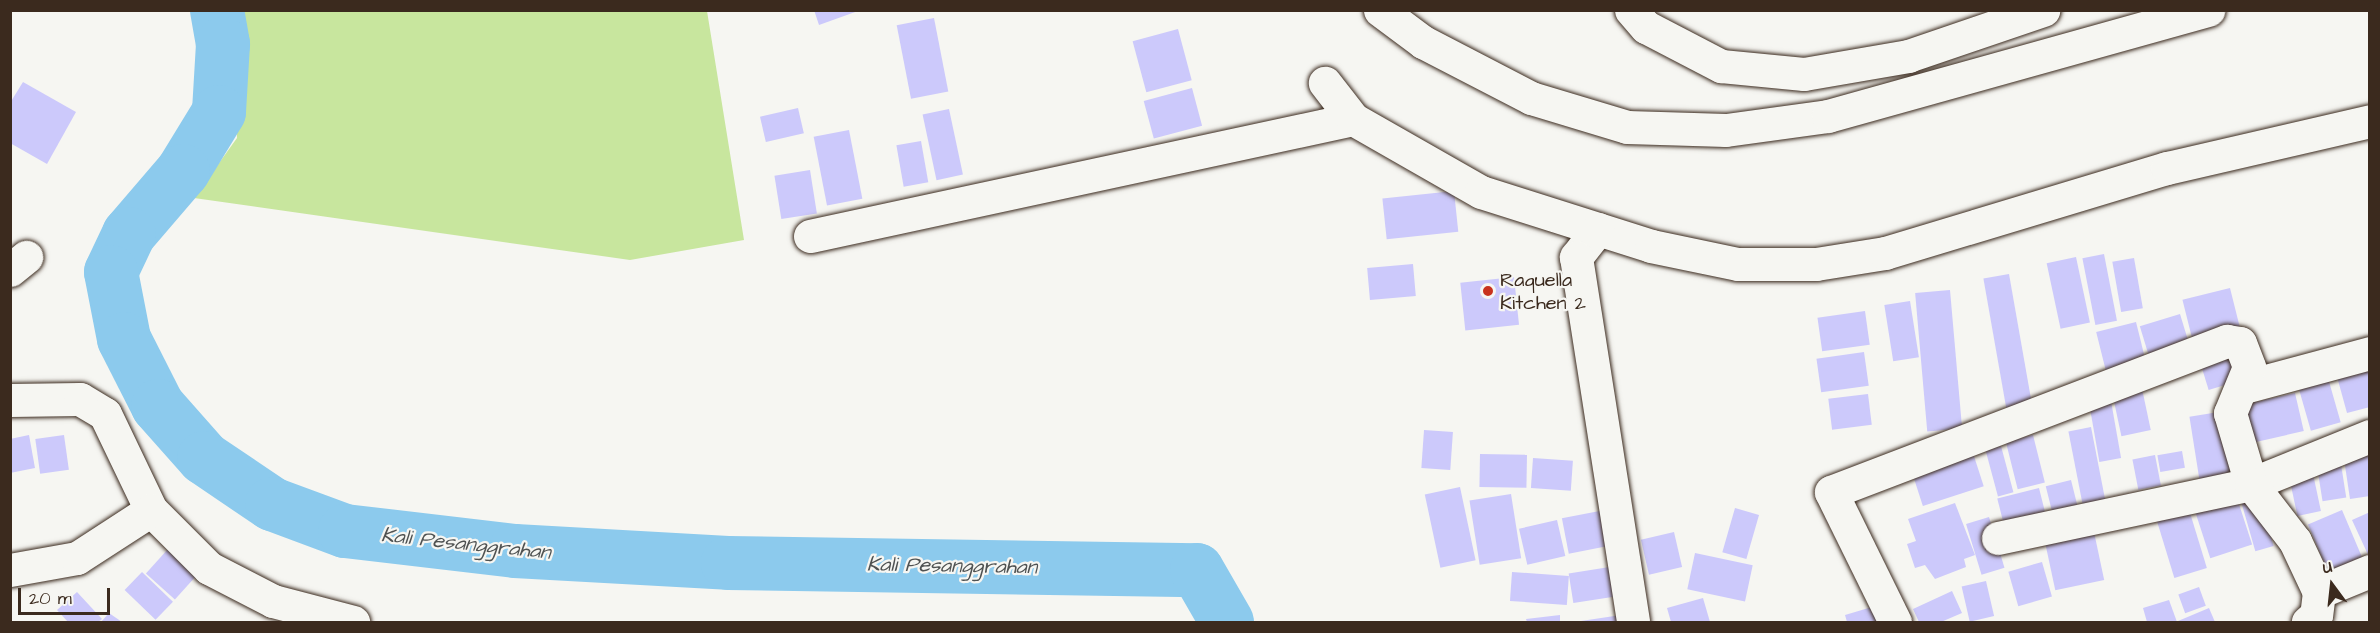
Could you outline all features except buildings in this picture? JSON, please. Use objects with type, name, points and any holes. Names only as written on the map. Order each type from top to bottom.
[{"type":"main road","points":[[1380,10],[1423,42],[1530,98],[1627,127],[1725,130],[1828,116],[2208,10]]},
{"type":"main road","points":[[1631,10],[1646,27],[1721,66],[1804,74],[1908,56],[2043,10]]},
{"type":"main road","points":[[1325,83],[1353,119],[1481,192],[1598,229],[1738,264],[1816,264],[1885,254],[2167,168],[2370,121]]},
{"type":"main road","points":[[810,236],[1353,119]]},
{"type":"main road","points":[[1598,229],[1576,257],[1633,622]]},
{"type":"main road","points":[[1895,622],[1831,492],[2227,341],[2240,343],[2249,367],[2244,387],[2230,413],[2251,484],[2295,541],[2319,592],[2316,615],[2308,622]]},
{"type":"main road","points":[[2244,387],[2370,353]]},
{"type":"main road","points":[[10,400],[80,399],[105,414],[151,510],[208,568],[263,612],[353,622]]},
{"type":"main road","points":[[1998,538],[2251,484],[2370,436]]},
{"type":"main road","points":[[10,570],[77,558],[151,510]]},
{"type":"main road","points":[[2319,592],[2370,571]]},
{"type":"green space","points":[[233,11],[707,11],[744,240],[630,260],[194,198],[237,138]]},
{"type":"waterway","name":"Kali Pesanggrahan","points":[[217,10],[223,44],[219,112],[183,171],[129,234],[111,272],[124,339],[158,406],[204,458],[272,504],[345,531],[515,551],[728,563],[1197,570],[1227,622]]},
{"type":"place","name":"Raquella Kitchen 2","points":[[1488,291]]}]
